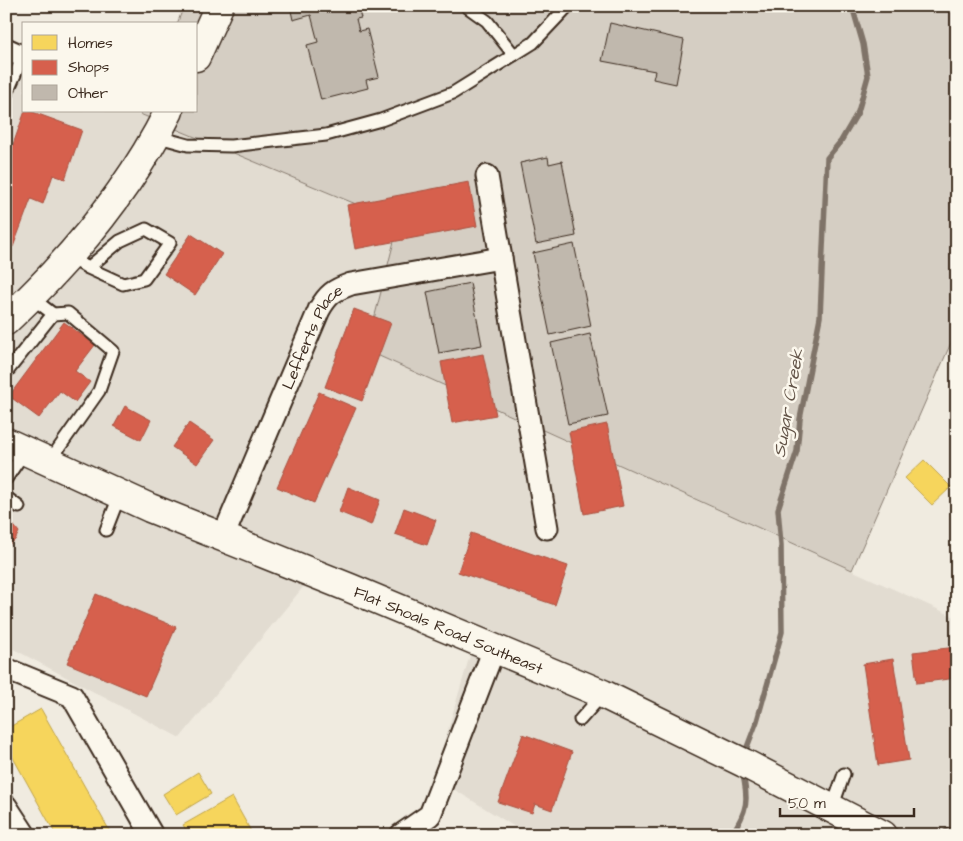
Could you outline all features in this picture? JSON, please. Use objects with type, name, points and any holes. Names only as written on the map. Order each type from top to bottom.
[{"type":"street","points":[[198,53],[219,6]]},
{"type":"street","points":[[6,49],[22,55]]},
{"type":"street","points":[[6,321],[32,297],[78,262],[97,224],[131,179],[160,119]]},
{"type":"street","points":[[487,176],[547,528]]},
{"type":"street","name":"Lefferts Place","points":[[223,538],[319,310],[327,296],[338,288],[350,284],[501,258]]},
{"type":"street","name":"Flat Shoals Road Southeast","points":[[27,451],[150,508],[603,694],[736,759],[883,835]]},
{"type":"street","points":[[401,835],[433,825],[494,648]]},
{"type":"street","points":[[6,669],[72,696],[152,835]]},
{"type":"street","points":[[6,806],[25,835]]},
{"type":"lane","points":[[466,6],[487,21],[514,55]]},
{"type":"lane","points":[[160,119],[188,145],[231,146],[326,135],[381,120],[453,93],[533,43],[568,6]]},
{"type":"lane","points":[[7,92],[22,60]]},
{"type":"lane","points":[[146,229],[170,243],[144,279],[124,284],[78,262],[146,229]]},
{"type":"lane","points":[[6,480],[27,451],[99,391],[113,351],[68,313],[53,314],[32,297]]},
{"type":"lane","points":[[6,373],[53,314]]},
{"type":"lane","points":[[106,530],[120,494]]},
{"type":"lane","points":[[6,497],[19,507]]},
{"type":"lane","points":[[580,720],[603,694]]},
{"type":"lane","points":[[832,808],[844,774]]},
{"type":"lane","points":[[950,835],[957,833]]},
{"type":"shaded area","points":[[184,6],[957,6],[957,329],[852,570],[366,350],[399,222],[140,114],[141,112],[198,112],[198,22],[178,22]]},
{"type":"shaded area","points":[[6,58],[22,65],[22,112],[135,112],[399,222],[366,350],[957,618],[957,835],[528,835],[434,777],[475,638],[308,581],[180,738],[6,645]]},
{"type":"building: Homes","points":[[924,460],[951,487],[932,505],[905,478]]},
{"type":"building: Homes","points":[[41,709],[112,835],[56,835],[6,745],[6,729]]},
{"type":"building: Homes","points":[[198,772],[211,794],[176,815],[163,794]]},
{"type":"building: Homes","points":[[232,797],[253,835],[189,835],[183,825]]},
{"type":"building: Shops","points":[[25,112],[33,112],[82,130],[65,179],[53,175],[43,204],[31,199],[13,247],[6,245],[6,164]]},
{"type":"building: Shops","points":[[469,182],[477,226],[355,249],[347,205]]},
{"type":"building: Shops","points":[[191,234],[222,254],[195,295],[164,274]]},
{"type":"building: Shops","points":[[354,309],[391,323],[362,401],[325,387]]},
{"type":"building: Shops","points":[[64,322],[95,345],[75,371],[90,382],[75,402],[60,391],[39,418],[9,396]]},
{"type":"building: Shops","points":[[483,354],[496,415],[452,423],[441,362]]},
{"type":"building: Shops","points":[[319,392],[356,408],[314,503],[277,487]]},
{"type":"building: Shops","points":[[125,406],[151,420],[141,440],[114,426]]},
{"type":"building: Shops","points":[[189,423],[214,440],[197,464],[172,447]]},
{"type":"building: Shops","points":[[607,424],[623,506],[584,514],[569,432]]},
{"type":"building: Shops","points":[[348,487],[380,500],[371,525],[339,512]]},
{"type":"building: Shops","points":[[404,508],[436,520],[427,545],[395,534]]},
{"type":"building: Shops","points":[[6,516],[19,532],[15,540],[6,547]]},
{"type":"building: Shops","points":[[471,533],[568,566],[555,605],[458,572]]},
{"type":"building: Shops","points":[[96,594],[176,627],[146,696],[67,663]]},
{"type":"building: Shops","points":[[957,647],[957,678],[917,683],[913,652]]},
{"type":"building: Shops","points":[[893,659],[909,760],[878,765],[863,664]]},
{"type":"building: Shops","points":[[523,734],[572,752],[552,810],[535,804],[532,813],[498,802]]},
{"type":"building: Other","points":[[290,6],[358,6],[361,18],[356,19],[359,31],[367,29],[379,77],[366,80],[368,88],[321,100],[307,45],[318,42],[311,15],[293,20]]},
{"type":"building: Other","points":[[610,23],[684,40],[676,84],[653,79],[655,71],[602,61]]},
{"type":"building: Other","points":[[548,157],[549,164],[562,161],[576,236],[536,244],[520,163]]},
{"type":"building: Other","points":[[574,244],[591,326],[550,335],[533,253]]},
{"type":"building: Other","points":[[470,283],[482,345],[439,353],[427,292]]},
{"type":"building: Other","points":[[590,334],[608,416],[568,424],[551,343]]},
{"type":"waterway","name":"Sugar Creek","points":[[744,755],[757,721],[782,632],[781,545],[778,509],[797,451],[800,419],[820,317],[827,158],[841,141],[858,112],[868,76],[863,44],[852,6]]},
{"type":"waterway","name":"Sugar Creek","points":[[731,835],[741,819],[746,804],[746,789],[742,771]]}]
